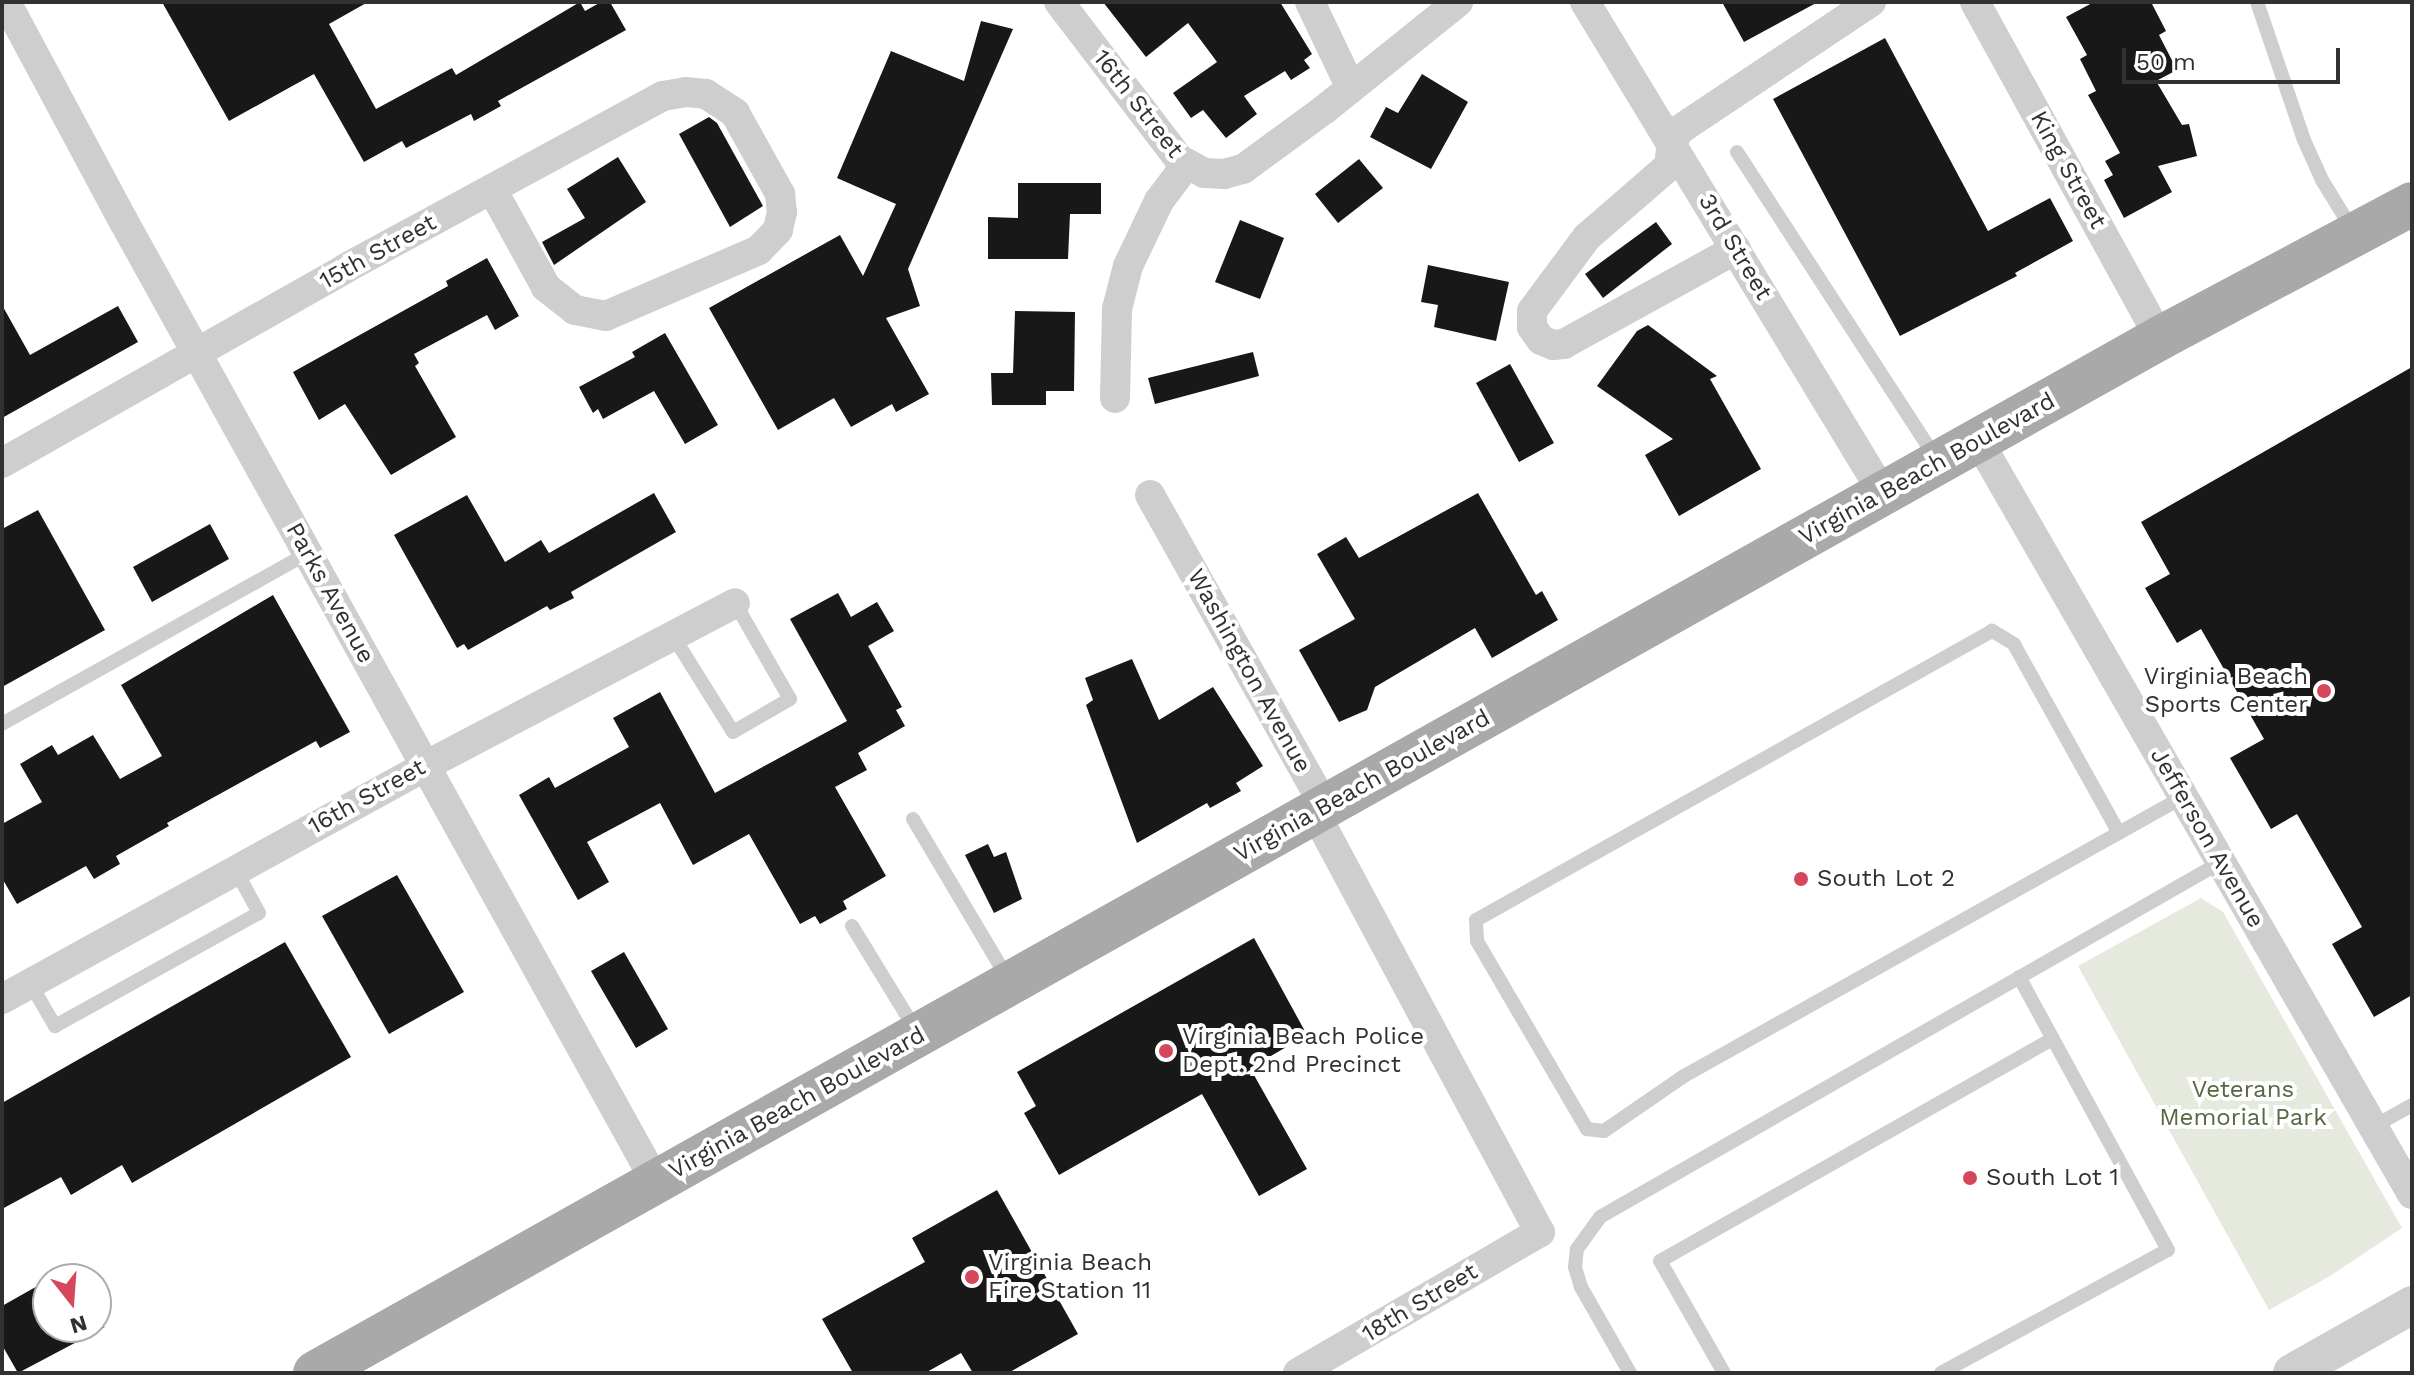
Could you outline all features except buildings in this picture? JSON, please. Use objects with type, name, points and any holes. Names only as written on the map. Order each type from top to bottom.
[{"type":"main road","name":"Virginia Beach Boulevard","points":[[315,1373],[2160,338],[2412,204]]},
{"type":"street","name":"Parks Avenue","points":[[6,2],[196,353],[656,1182]]},
{"type":"street","name":"16th Street","points":[[1059,2],[1186,165],[1204,173],[1224,174],[1243,169],[1351,88]]},
{"type":"street","points":[[1310,2],[1351,88],[1458,2]]},
{"type":"street","name":"3rd Street","points":[[1585,2],[1883,493]]},
{"type":"street","points":[[1736,249],[1564,344],[1553,345],[1541,340],[1532,327],[1532,311],[1587,237],[1669,166],[1672,143],[1679,130],[1871,2]]},
{"type":"street","name":"King Street","points":[[1975,2],[2160,338]]},
{"type":"street","name":"15th Street","points":[[2,463],[196,353],[492,189],[663,96],[685,92],[706,94],[735,113],[780,194],[782,212],[778,230],[759,250],[606,316],[575,310],[546,287],[492,189]]},
{"type":"street","points":[[1115,398],[1117,309],[1128,266],[1159,201],[1186,165]]},
{"type":"street","name":"Jefferson Avenue","points":[[1978,440],[2412,1194]]},
{"type":"street","name":"Washington Avenue","points":[[1150,495],[1318,794],[1323,828],[1540,1232]]},
{"type":"street","name":"16th Street","points":[[2,999],[425,766],[735,603]]},
{"type":"street","name":"18th Street","points":[[1298,1373],[1540,1232]]},
{"type":"street","points":[[2292,1373],[2412,1305]]},
{"type":"lane","points":[[2257,2],[2304,140],[2322,180],[2356,234]]},
{"type":"lane","points":[[1737,152],[1939,462]]},
{"type":"lane","points":[[2,724],[308,553]]},
{"type":"lane","points":[[673,636],[733,732],[790,699],[735,603]]},
{"type":"lane","points":[[2119,833],[2014,644],[1992,631],[1476,920],[1477,941],[1587,1129],[1604,1131],[1684,1076],[1860,981],[2183,797]]},
{"type":"lane","points":[[913,819],[1011,985]]},
{"type":"lane","points":[[1630,1373],[1581,1287],[1575,1267],[1577,1249],[1600,1217],[2221,862]]},
{"type":"lane","points":[[30,983],[55,1026],[259,913],[235,869]]},
{"type":"lane","points":[[852,926],[919,1036]]},
{"type":"lane","points":[[1941,1373],[2168,1250],[2019,977]]},
{"type":"lane","points":[[1724,1373],[1660,1261],[2053,1039]]},
{"type":"lane","points":[[2373,1127],[2412,1105]]},
{"type":"green space","name":"Veterans Memorial Park","points":[[2201,898],[2223,912],[2402,1228],[2330,1276],[2269,1310],[2078,966]]},
{"type":"place","name":"Virginia Beach Sports Center","points":[[2324,691]]},
{"type":"place","name":"South Lot 2","points":[[1801,879]]},
{"type":"place","name":"Virginia Beach Police Dept. 2nd Precinct","points":[[1166,1051]]},
{"type":"place","name":"South Lot 1","points":[[1970,1178]]},
{"type":"place","name":"Virginia Beach Fire Station 11","points":[[972,1277]]}]
